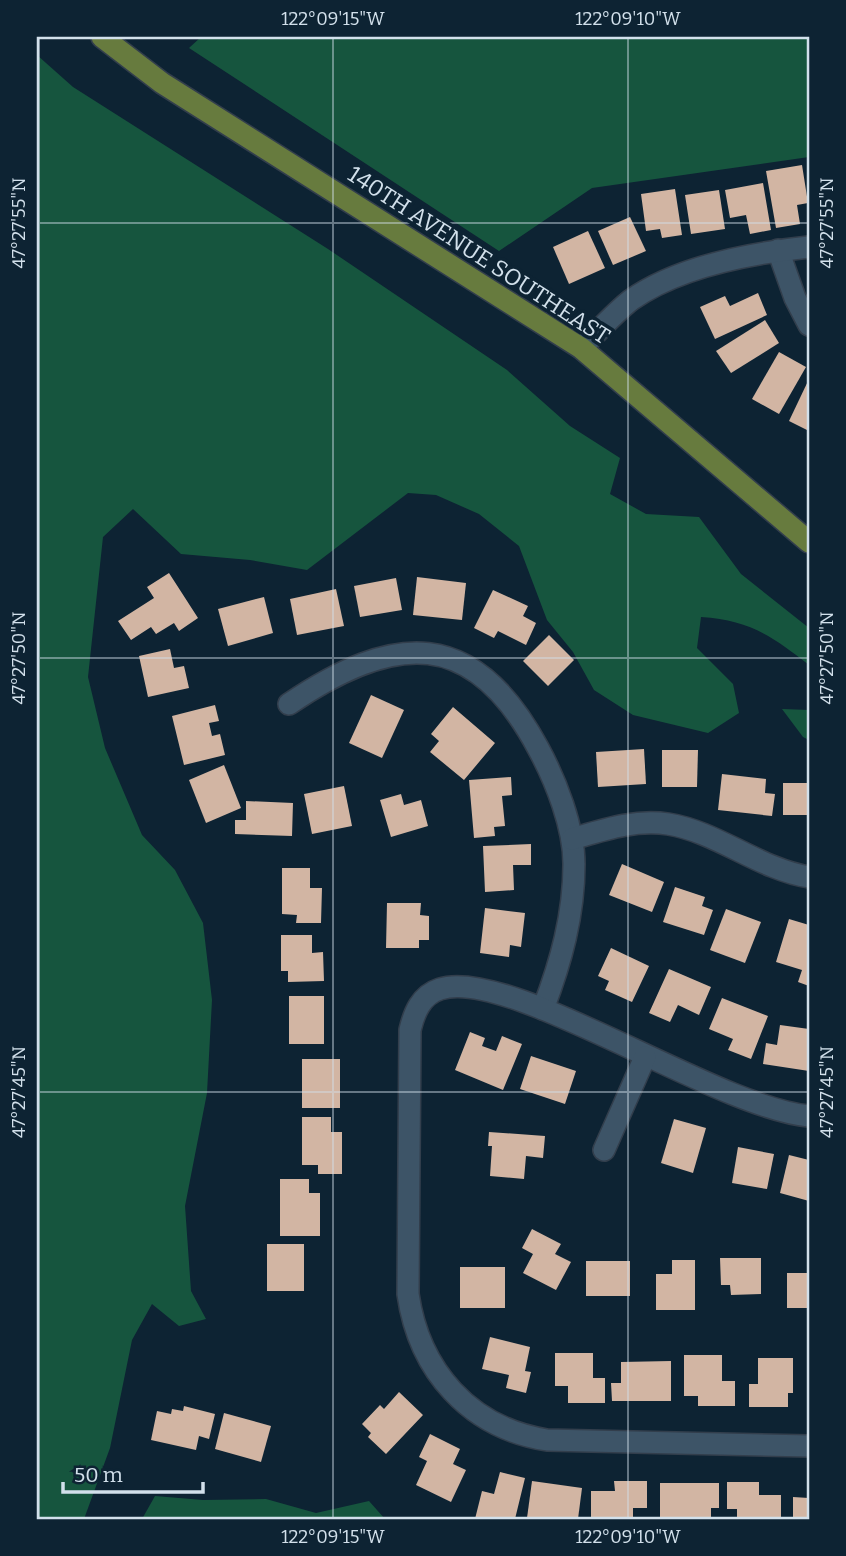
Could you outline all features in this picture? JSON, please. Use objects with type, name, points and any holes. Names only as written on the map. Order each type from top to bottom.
[{"type":"main road","name":"140TH AVENUE SOUTHEAST","points":[[102,37],[162,83],[581,348],[809,542]]},
{"type":"street","points":[[581,348],[631,301],[659,285],[719,262],[778,250],[809,247]]},
{"type":"street","points":[[778,250],[795,298],[809,325]]},
{"type":"street","points":[[289,704],[330,677],[385,655],[409,652],[433,654],[460,662],[502,691],[521,715],[546,762],[572,839],[573,891],[568,928],[559,966],[543,1009]]},
{"type":"street","points":[[572,839],[621,826],[667,824],[690,830],[773,869],[809,877]]},
{"type":"street","points":[[809,1116],[791,1115],[730,1093],[543,1009],[510,997],[462,987],[441,989],[419,1005],[410,1030],[408,1294],[411,1319],[436,1373],[458,1398],[488,1421],[505,1430],[547,1440],[809,1446]]},
{"type":"street","points":[[604,1150],[645,1057]]},
{"type":"green space","points":[[201,37],[809,37],[809,157],[592,188],[499,251],[189,48]]},
{"type":"green space","points":[[37,55],[73,87],[328,249],[507,370],[570,426],[620,458],[610,494],[646,514],[699,517],[741,574],[809,628],[809,665],[759,631],[733,622],[701,617],[697,648],[733,684],[739,713],[708,733],[633,715],[594,690],[573,652],[547,620],[519,546],[479,514],[436,495],[408,493],[307,570],[250,560],[181,554],[133,509],[103,537],[88,677],[105,748],[142,835],[175,870],[203,923],[212,1000],[207,1093],[185,1206],[191,1291],[206,1319],[179,1326],[152,1304],[132,1340],[110,1448],[84,1519],[37,1519]]},
{"type":"green space","points":[[782,709],[809,710],[809,740],[803,737]]},
{"type":"green space","points":[[155,1496],[203,1500],[266,1499],[316,1513],[369,1501],[385,1519],[142,1519]]},
{"type":"building","points":[[802,165],[808,203],[797,205],[800,224],[776,228],[766,171]]},
{"type":"building","points":[[763,183],[771,230],[750,234],[746,215],[730,218],[725,190]]},
{"type":"building","points":[[675,189],[682,235],[662,238],[660,229],[646,231],[641,194]]},
{"type":"building","points":[[719,190],[725,229],[691,234],[685,195]]},
{"type":"building","points":[[630,217],[646,251],[613,265],[598,231]]},
{"type":"building","points":[[588,231],[605,268],[569,284],[553,247]]},
{"type":"building","points":[[758,293],[767,315],[715,339],[700,307],[725,296],[730,306]]},
{"type":"building","points":[[765,320],[779,343],[731,373],[716,351]]},
{"type":"building","points":[[779,352],[806,367],[779,414],[752,399]]},
{"type":"building","points":[[809,379],[809,431],[789,421]]},
{"type":"building","points":[[169,573],[198,618],[179,631],[174,623],[156,634],[151,627],[131,640],[118,621],[154,598],[147,587]]},
{"type":"building","points":[[417,577],[466,583],[462,620],[413,615]]},
{"type":"building","points":[[396,578],[402,610],[360,617],[354,586]]},
{"type":"building","points":[[336,589],[344,626],[297,635],[290,599]]},
{"type":"building","points":[[493,590],[528,606],[523,616],[536,623],[526,645],[498,631],[494,638],[474,628]]},
{"type":"building","points":[[264,597],[273,633],[228,646],[218,609]]},
{"type":"building","points":[[549,635],[574,660],[548,686],[523,661]]},
{"type":"building","points":[[170,649],[174,668],[184,666],[189,688],[148,697],[139,656]]},
{"type":"building","points":[[371,695],[404,710],[382,758],[349,743]]},
{"type":"building","points":[[215,705],[219,721],[209,723],[212,736],[220,734],[225,755],[184,765],[172,716]]},
{"type":"building","points":[[453,707],[495,743],[464,780],[430,752],[439,741],[431,734]]},
{"type":"building","points":[[644,749],[646,784],[598,787],[596,752]]},
{"type":"building","points":[[662,750],[698,750],[697,787],[662,787]]},
{"type":"building","points":[[224,765],[241,808],[206,823],[189,780]]},
{"type":"building","points":[[722,774],[766,779],[765,793],[775,794],[772,816],[718,810]]},
{"type":"building","points":[[511,777],[512,795],[502,796],[505,826],[494,827],[495,836],[474,838],[469,780]]},
{"type":"building","points":[[783,783],[809,783],[809,815],[783,815]]},
{"type":"building","points":[[344,786],[352,826],[312,834],[304,794]]},
{"type":"building","points":[[401,794],[404,805],[421,800],[428,826],[391,837],[380,800]]},
{"type":"building","points":[[246,801],[293,803],[292,836],[235,834],[235,820],[246,820]]},
{"type":"building","points":[[531,844],[531,865],[513,865],[514,890],[485,892],[483,846]]},
{"type":"building","points":[[622,864],[664,882],[652,912],[609,895]]},
{"type":"building","points":[[282,868],[310,868],[310,888],[322,888],[321,923],[296,923],[297,915],[282,914]]},
{"type":"building","points":[[675,887],[705,897],[702,906],[713,910],[704,935],[663,922]]},
{"type":"building","points":[[387,903],[421,903],[420,915],[429,916],[429,940],[419,940],[419,948],[386,948]]},
{"type":"building","points":[[485,908],[525,913],[521,947],[510,945],[509,957],[480,953]]},
{"type":"building","points":[[726,909],[761,922],[745,963],[710,950]]},
{"type":"building","points":[[789,919],[809,925],[809,986],[798,982],[802,970],[776,962]]},
{"type":"building","points":[[281,935],[312,935],[312,953],[323,952],[324,981],[288,982],[288,971],[281,971]]},
{"type":"building","points":[[611,948],[649,966],[632,1002],[605,990],[609,981],[598,976]]},
{"type":"building","points":[[669,969],[711,987],[699,1015],[678,1005],[670,1022],[649,1013]]},
{"type":"building","points":[[289,996],[324,996],[324,1044],[289,1044]]},
{"type":"building","points":[[722,998],[768,1016],[751,1059],[728,1050],[733,1039],[709,1029]]},
{"type":"building","points":[[780,1025],[809,1029],[809,1071],[763,1064],[766,1043],[777,1045]]},
{"type":"building","points":[[470,1032],[485,1038],[482,1046],[496,1051],[502,1036],[522,1044],[503,1090],[455,1070]]},
{"type":"building","points":[[531,1056],[576,1071],[565,1104],[520,1089]]},
{"type":"building","points":[[302,1059],[340,1059],[340,1108],[302,1108]]},
{"type":"building","points":[[302,1117],[331,1117],[331,1132],[342,1132],[342,1174],[318,1174],[318,1165],[302,1165]]},
{"type":"building","points":[[674,1119],[706,1128],[693,1173],[661,1163]]},
{"type":"building","points":[[489,1132],[545,1136],[543,1158],[526,1156],[524,1179],[490,1176],[492,1146],[488,1146]]},
{"type":"building","points":[[738,1147],[774,1154],[767,1189],[732,1183]]},
{"type":"building","points":[[789,1155],[809,1160],[809,1201],[780,1193]]},
{"type":"building","points":[[280,1179],[309,1179],[309,1193],[320,1193],[320,1236],[280,1236]]},
{"type":"building","points":[[532,1229],[561,1244],[555,1254],[571,1262],[556,1290],[523,1273],[533,1254],[522,1248]]},
{"type":"building","points":[[267,1244],[304,1244],[304,1291],[267,1291]]},
{"type":"building","points":[[720,1258],[761,1258],[761,1294],[731,1295],[730,1285],[721,1285]]},
{"type":"building","points":[[672,1260],[695,1260],[695,1310],[656,1310],[656,1274],[672,1274]]},
{"type":"building","points":[[586,1261],[630,1261],[630,1296],[586,1296]]},
{"type":"building","points":[[460,1267],[505,1267],[505,1308],[460,1308]]},
{"type":"building","points":[[787,1273],[809,1273],[809,1308],[787,1308]]},
{"type":"building","points":[[490,1337],[530,1347],[525,1371],[531,1372],[526,1393],[506,1388],[509,1375],[482,1369]]},
{"type":"building","points":[[555,1353],[593,1353],[593,1378],[605,1378],[605,1403],[568,1403],[568,1386],[555,1386]]},
{"type":"building","points":[[684,1355],[722,1355],[722,1381],[735,1381],[735,1406],[698,1406],[698,1396],[684,1396]]},
{"type":"building","points":[[758,1358],[793,1358],[793,1393],[788,1393],[788,1407],[749,1407],[749,1384],[758,1384]]},
{"type":"building","points":[[671,1361],[671,1401],[612,1401],[611,1383],[621,1383],[621,1362]]},
{"type":"building","points":[[399,1392],[423,1415],[386,1454],[368,1437],[371,1433],[362,1424],[380,1405],[384,1409]]},
{"type":"building","points":[[184,1406],[215,1414],[209,1439],[199,1436],[196,1450],[151,1440],[157,1411],[171,1414],[172,1409],[183,1411]]},
{"type":"building","points":[[224,1413],[271,1426],[261,1462],[215,1449]]},
{"type":"building","points":[[430,1434],[460,1449],[453,1464],[466,1470],[451,1502],[416,1485],[427,1461],[419,1457]]},
{"type":"building","points":[[500,1472],[525,1478],[515,1519],[475,1519],[482,1491],[494,1494]]},
{"type":"building","points":[[532,1481],[582,1488],[578,1519],[527,1518]]},
{"type":"building","points":[[614,1481],[647,1481],[647,1508],[633,1508],[633,1519],[591,1519],[591,1491],[615,1491]]},
{"type":"building","points":[[727,1482],[759,1482],[759,1495],[781,1495],[781,1519],[737,1519],[737,1509],[727,1509]]},
{"type":"building","points":[[660,1483],[719,1483],[719,1508],[711,1508],[711,1519],[660,1519]]},
{"type":"building","points":[[793,1497],[809,1498],[809,1519],[793,1519]]}]
